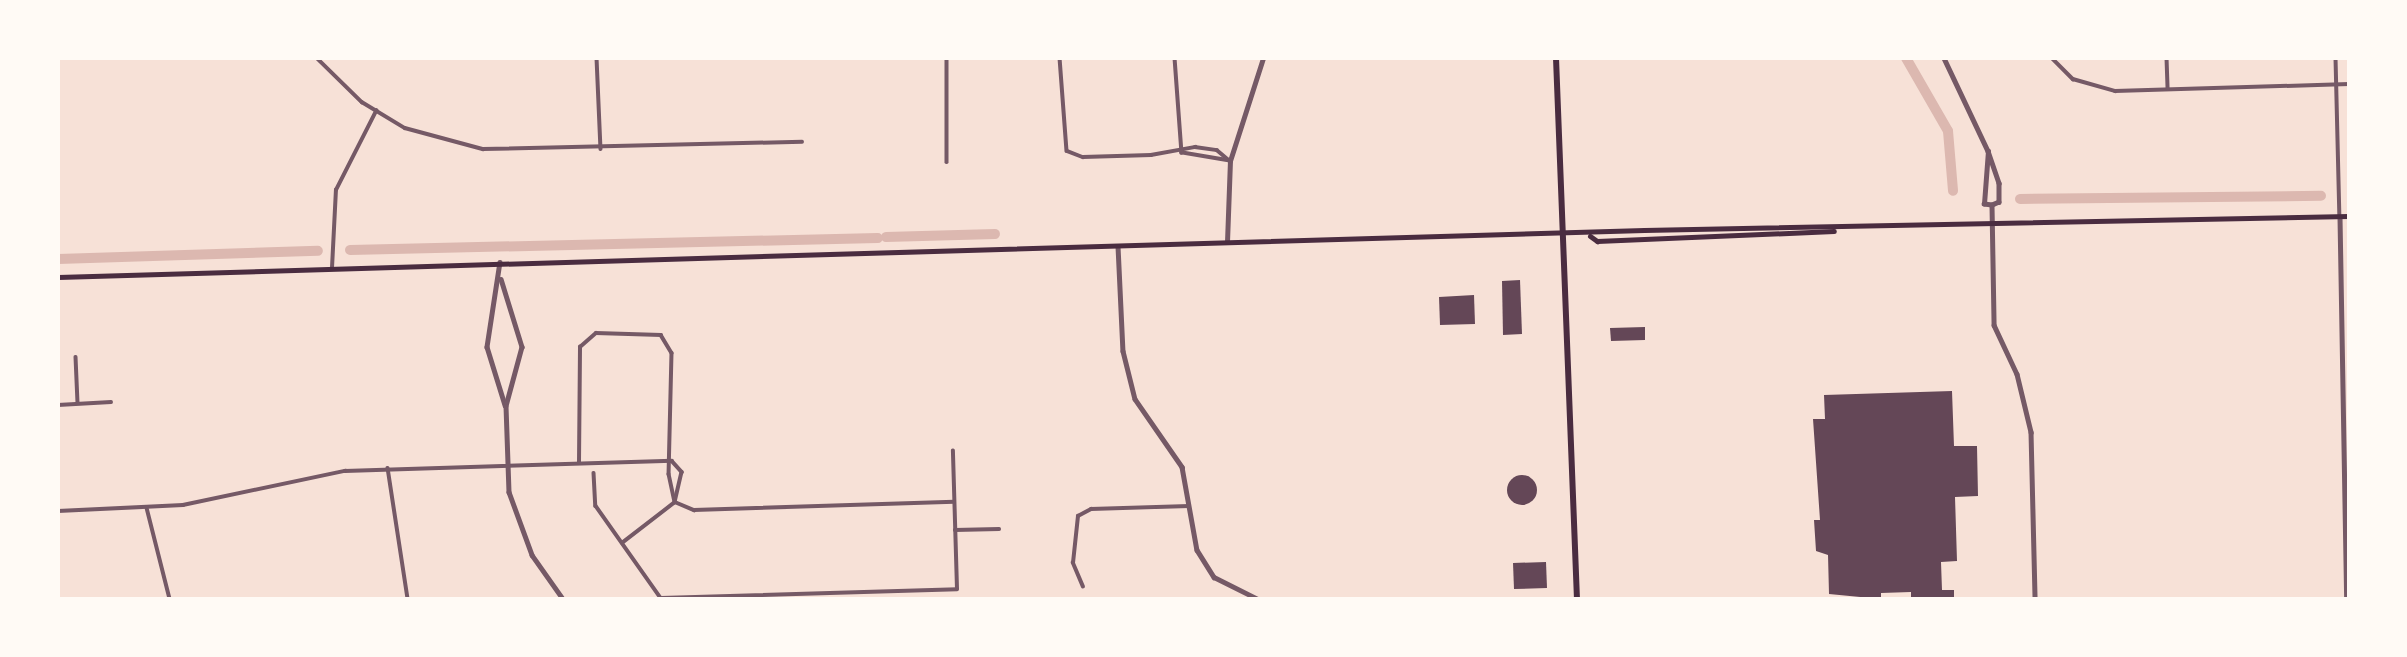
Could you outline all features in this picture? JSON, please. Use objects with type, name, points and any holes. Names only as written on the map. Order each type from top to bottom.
[{"type":"main road","points":[[1556,58],[1577,599]]},
{"type":"main road","points":[[1590,236],[1597,241],[1834,231],[2349,216]]},
{"type":"main road","points":[[58,277],[1227,242],[1834,231]]},
{"type":"street","points":[[317,58],[376,111],[405,128],[471,147],[601,149],[802,142]]},
{"type":"street","points":[[597,58],[601,149]]},
{"type":"street","points":[[947,58],[947,162]]},
{"type":"street","points":[[1060,58],[1067,150],[1083,157],[1182,153],[1230,161]]},
{"type":"street","points":[[1175,58],[1182,153]]},
{"type":"street","points":[[1227,242],[1230,161],[1263,58]]},
{"type":"street","points":[[1944,58],[1987,151],[1999,183],[1999,202],[1992,205],[1984,204],[1987,151]]},
{"type":"street","points":[[2052,58],[2073,79],[2115,91],[2349,84]]},
{"type":"street","points":[[2167,58],[2168,89]]},
{"type":"street","points":[[2336,58],[2340,217],[2346,318],[2342,382],[2347,599]]},
{"type":"street","points":[[332,268],[335,190],[376,111]]},
{"type":"street","points":[[1182,153],[1195,147],[1216,149],[1230,161]]},
{"type":"street","points":[[1992,205],[1994,325],[2017,374],[2031,432],[2035,599]]},
{"type":"street","points":[[1118,246],[1127,372],[1135,399],[1182,467],[1197,550],[1214,578],[1258,599]]},
{"type":"street","points":[[500,262],[501,279],[522,347],[506,406]]},
{"type":"street","points":[[501,279],[486,336],[506,406],[507,465],[519,525],[563,599]]},
{"type":"street","points":[[2346,318],[2349,309]]},
{"type":"street","points":[[579,463],[577,354],[586,339],[650,332],[669,343],[672,461],[676,502]]},
{"type":"street","points":[[76,356],[78,404]]},
{"type":"street","points":[[2342,382],[2349,382]]},
{"type":"street","points":[[58,405],[111,402]]},
{"type":"street","points":[[594,473],[596,506],[661,598],[957,589],[953,451]]},
{"type":"street","points":[[58,511],[147,508],[388,468],[672,461],[682,472],[676,502],[622,543]]},
{"type":"street","points":[[388,468],[408,599]]},
{"type":"street","points":[[676,502],[694,510],[955,502]]},
{"type":"street","points":[[1083,587],[1073,563],[1077,516],[1091,509],[1189,506]]},
{"type":"street","points":[[147,508],[170,599]]},
{"type":"street","points":[[956,530],[999,529]]},
{"type":"building","points":[[1520,280],[1522,334],[1503,335],[1502,281]]},
{"type":"building","points":[[1474,295],[1475,324],[1440,325],[1439,297]]},
{"type":"building","points":[[1645,327],[1645,340],[1611,341],[1610,328]]},
{"type":"building","points":[[1952,391],[1954,446],[1977,446],[1978,496],[1955,497],[1957,561],[1941,562],[1942,590],[1954,590],[1954,599],[1911,599],[1911,592],[1881,593],[1881,599],[1829,594],[1828,555],[1816,551],[1814,520],[1820,520],[1813,419],[1825,419],[1824,395]]},
{"type":"building","points":[[1522,475],[1528,476],[1536,484],[1536,496],[1528,504],[1522,505],[1516,504],[1508,496],[1507,490],[1508,484],[1516,476]]},
{"type":"building","points":[[1546,562],[1547,588],[1514,589],[1513,563]]},
{"type":"waterway","points":[[1906,58],[1948,131],[1953,191]]},
{"type":"waterway","points":[[2020,199],[2321,196]]},
{"type":"waterway","points":[[886,237],[995,234]]},
{"type":"waterway","points":[[350,250],[878,238]]},
{"type":"waterway","points":[[58,259],[318,251]]}]
